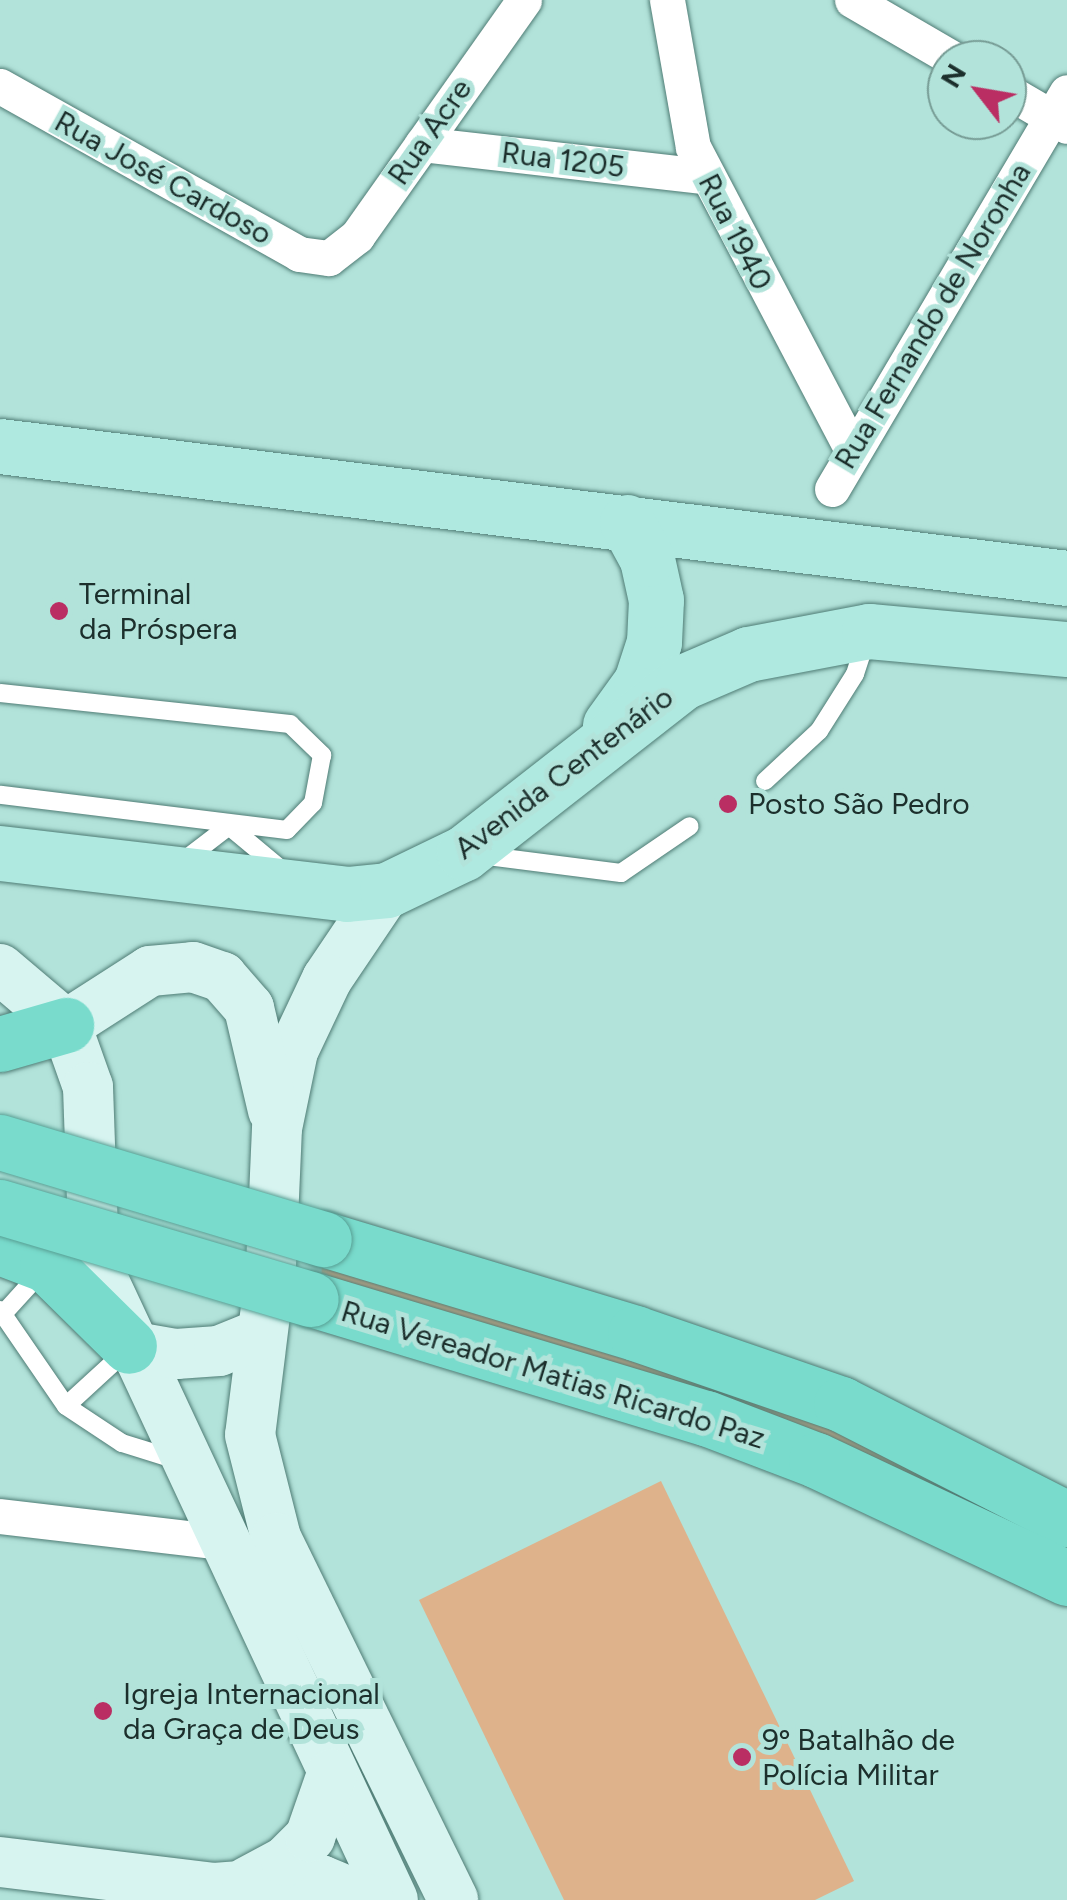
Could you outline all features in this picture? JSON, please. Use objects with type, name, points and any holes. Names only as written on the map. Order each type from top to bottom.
[{"type":"highway","points":[[0,1044],[66,1025]]},
{"type":"highway","name":"Rua Vereador Matias Ricardo Paz","points":[[0,1142],[651,1338],[841,1404],[1067,1519]]},
{"type":"highway","name":"Rua Vereador Matias Ricardo Paz","points":[[0,1207],[706,1418],[816,1460],[1067,1578]]},
{"type":"highway","points":[[24,1256],[129,1346]]},
{"type":"main road","points":[[0,446],[1067,578]]},
{"type":"main road","points":[[587,754],[641,682],[654,642],[653,586],[626,522]]},
{"type":"main road","name":"Avenida Centenário","points":[[0,853],[304,889],[386,890],[464,853],[587,754],[699,675],[803,639],[869,632],[1067,649]]},
{"type":"main road","points":[[386,890],[327,979],[293,1052],[277,1128],[271,1267],[258,1335],[250,1436],[276,1538],[453,1900]]},
{"type":"main road","points":[[66,1025],[150,971],[194,967],[222,977],[250,1008],[277,1128]]},
{"type":"main road","points":[[0,969],[66,1025],[88,1087],[94,1260],[129,1346],[393,1900]]},
{"type":"main road","points":[[129,1346],[176,1354],[219,1352],[258,1335]]},
{"type":"main road","points":[[225,1890],[286,1860],[310,1836],[332,1774]]},
{"type":"main road","points":[[0,1862],[225,1890],[322,1880],[369,1900]]},
{"type":"street","name":"Rua Acre","points":[[330,258],[357,236],[524,0]]},
{"type":"street","name":"Rua 1940","points":[[668,0],[686,121],[705,176],[851,448]]},
{"type":"street","points":[[852,0],[927,44]]},
{"type":"street","name":"Rua José Cardoso","points":[[0,86],[300,254],[330,258]]},
{"type":"street","points":[[1027,99],[1062,112]]},
{"type":"street","name":"Rua Fernando de Noronha","points":[[832,490],[851,448],[1062,112]]},
{"type":"street","name":"Rua 1205","points":[[422,144],[705,176]]},
{"type":"street","points":[[0,1516],[222,1542]]},
{"type":"lane","points":[[765,781],[820,732],[855,674],[869,632]]},
{"type":"lane","points":[[0,692],[290,724],[322,755],[314,804],[286,830],[0,795]]},
{"type":"lane","points":[[168,872],[229,826]]},
{"type":"lane","points":[[229,826],[304,889]]},
{"type":"lane","points":[[464,853],[621,872],[690,826]]},
{"type":"lane","points":[[24,1256],[2,1312],[66,1406],[122,1443],[184,1462]]},
{"type":"lane","points":[[66,1406],[129,1346]]},
{"type":"shaded area","points":[[322,1265],[823,1421],[1067,1538],[1067,1566],[321,1280]]},
{"type":"shaded area","points":[[661,1481],[854,1881],[815,1900],[564,1900],[419,1600]]},
{"type":"place","name":"Terminal da Próspera","points":[[59,611]]},
{"type":"place","name":"Posto São Pedro","points":[[728,804]]},
{"type":"place","name":"Igreja Internacional da Graça de Deus","points":[[103,1711]]},
{"type":"place","name":"9º Batalhão de Polícia Militar","points":[[742,1757]]}]
